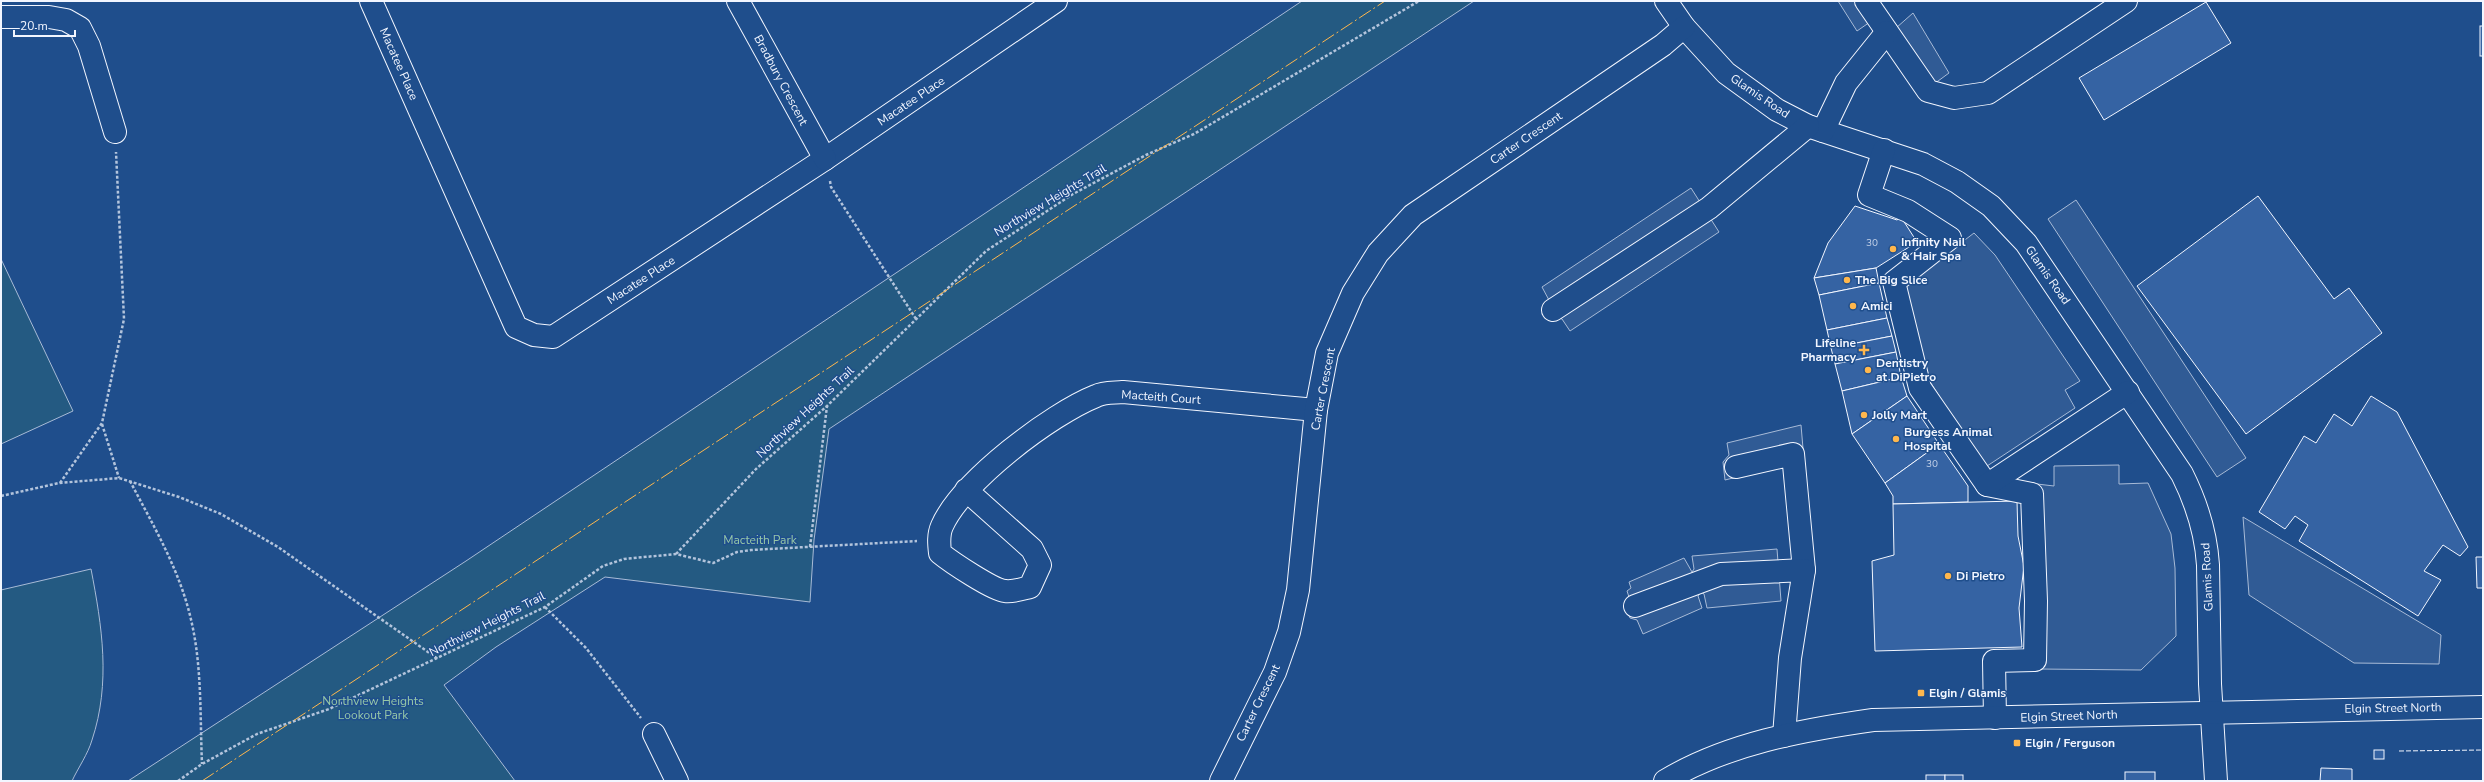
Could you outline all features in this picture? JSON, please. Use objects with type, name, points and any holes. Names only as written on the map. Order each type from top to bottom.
[{"type":"street","name":"Macatee Place","points":[[371,1],[516,327],[534,335],[553,337],[825,159],[1056,1]]},
{"type":"street","name":"Bradbury Crescent","points":[[738,1],[825,159]]},
{"type":"street","name":"Glamis Road","points":[[1666,1],[1684,27],[1726,73],[1750,92],[1777,110],[1815,128],[1923,164],[1957,182],[1991,206],[2026,243],[2182,474],[2197,504],[2207,546],[2216,781]]},
{"type":"street","points":[[1866,1],[1928,91],[1954,98],[1988,93],[2126,1]]},
{"type":"street","points":[[1,17],[49,17],[66,20],[80,28],[90,46],[115,132]]},
{"type":"street","name":"Carter Crescent","points":[[1221,781],[1275,672],[1289,632],[1298,590],[1316,410],[1327,353],[1353,293],[1378,253],[1413,215],[1663,45],[1684,27]]},
{"type":"street","points":[[1553,310],[1709,208],[1815,128],[1846,83],[1887,32]]},
{"type":"street","points":[[1884,150],[1870,196],[1908,211],[1950,238],[1894,282],[1920,388],[1987,485],[2032,494],[2035,548],[2035,660],[1994,661],[1995,718]]},
{"type":"street","name":"Macteith Court","points":[[938,541],[942,526],[966,490],[994,463],[1042,428],[1076,406],[1098,395],[1123,392],[1316,410]]},
{"type":"street","points":[[1987,485],[2128,392]]},
{"type":"street","points":[[1736,467],[1793,454],[1804,570],[1790,658],[1784,736]]},
{"type":"street","points":[[938,541],[940,553],[953,564],[1004,591],[1030,587],[1040,565],[1032,549],[966,490]]},
{"type":"street","points":[[1635,606],[1721,574],[1804,570]]},
{"type":"street","name":"Elgin Street North","points":[[1665,781],[1728,752],[1819,728],[1872,720],[2483,707]]},
{"type":"street","points":[[654,734],[677,781]]},
{"type":"path","name":"Northview Heights Trail","points":[[178,781],[202,764],[257,734],[329,709],[438,659],[545,607],[603,566],[624,559],[676,554],[756,469],[827,406],[986,251],[1046,211],[1146,155],[1194,134],[1419,1]]},
{"type":"path","points":[[59,483],[102,423],[124,319],[115,132]]},
{"type":"path","points":[[825,159],[831,187],[916,319]]},
{"type":"path","points":[[810,547],[827,406]]},
{"type":"path","points":[[102,423],[119,478]]},
{"type":"path","points":[[1,496],[59,483],[119,478],[186,499],[239,524],[294,558],[438,659]]},
{"type":"path","points":[[130,481],[169,555],[188,605],[197,658],[202,764]]},
{"type":"path","points":[[676,554],[713,563],[737,552],[751,550],[938,541]]},
{"type":"path","points":[[545,607],[586,648],[654,734]]},
{"type":"green space","name":"Northview Heights Lookout Park","points":[[1302,1],[1474,1],[829,429],[814,540],[810,602],[605,577],[496,647],[444,685],[515,781],[128,781],[466,561]]},
{"type":"green space","points":[[1,259],[73,411],[1,444]]},
{"type":"green space","points":[[91,569],[101,633],[103,676],[98,719],[88,750],[72,781],[1,781],[1,590]]},
{"type":"shaded area","points":[[1838,1],[1870,1],[1870,22],[1857,31]]},
{"type":"shaded area","points":[[1913,13],[1949,73],[1923,92],[1896,28]]},
{"type":"shaded area","points":[[1691,188],[1719,232],[1570,331],[1562,319],[1558,317],[1542,287]]},
{"type":"shaded area","points":[[2076,200],[2246,458],[2217,477],[2048,219]]},
{"type":"shaded area","points":[[1974,233],[1995,255],[2080,381],[2065,390],[2075,408],[1984,468],[1921,367],[1902,288]]},
{"type":"shaded area","points":[[1801,425],[1804,460],[1725,480],[1723,462],[1729,455],[1727,443]]},
{"type":"shaded area","points":[[2119,465],[2119,484],[2148,483],[2171,534],[2175,568],[2176,636],[2141,670],[2038,669],[2037,484],[2054,486],[2054,466]]},
{"type":"shaded area","points":[[2243,517],[2441,635],[2439,664],[2354,663],[2249,595]]},
{"type":"shaded area","points":[[1777,549],[1781,601],[1707,608],[1704,594],[1701,592],[1698,596],[1702,608],[1643,634],[1637,620],[1630,618],[1625,605],[1629,597],[1627,591],[1631,588],[1629,582],[1684,558],[1692,572],[1694,569],[1692,556]]},
{"type":"building","points":[[2206,2],[2231,43],[2104,120],[2079,78]]},
{"type":"building","points":[[2480,26],[2483,26],[2483,56],[2480,56]]},
{"type":"building","points":[[2258,196],[2334,299],[2349,288],[2382,333],[2246,434],[2137,286]]},
{"type":"building","points":[[1855,206],[1897,220],[1901,217],[1917,242],[1876,268],[1814,278],[1828,243]]},
{"type":"building","name":"The Big Slice","points":[[1876,268],[1879,283],[1819,295],[1814,278]]},
{"type":"building","name":"Amici","points":[[1879,283],[1887,318],[1827,330],[1819,295]]},
{"type":"building","points":[[1887,318],[1892,336],[1831,348],[1827,330]]},
{"type":"building","name":"Lifeline Pharmacy","points":[[1892,336],[1896,352],[1835,364],[1831,348]]},
{"type":"building","name":"Dentistry at DiPietro","points":[[1896,352],[1901,377],[1842,391],[1835,364]]},
{"type":"building","name":"Jolly Mart","points":[[1901,377],[1907,396],[1852,434],[1842,391]]},
{"type":"building","name":"Burgess Animal Hospital","points":[[1907,396],[1939,444],[1885,483],[1852,434]]},
{"type":"building","points":[[2371,396],[2397,412],[2468,547],[2460,556],[2443,545],[2424,571],[2441,580],[2418,616],[2299,541],[2308,525],[2295,516],[2285,529],[2259,512],[2304,436],[2316,443],[2334,414],[2352,426]]},
{"type":"building","points":[[1939,444],[1968,486],[1968,502],[1893,504],[1893,496],[1885,483]]},
{"type":"building","name":"Di Pietro","points":[[2017,501],[2018,536],[2024,566],[2019,608],[2022,647],[1875,651],[1872,561],[1894,555],[1893,504]]},
{"type":"building","points":[[2476,557],[2483,557],[2483,588],[2477,588]]},
{"type":"building","points":[[2374,750],[2384,750],[2384,759],[2374,759]]},
{"type":"building","points":[[2321,768],[2352,769],[2352,781],[2320,781]]},
{"type":"building","points":[[2125,772],[2155,772],[2155,781],[2125,781]]},
{"type":"building","points":[[1926,775],[1945,775],[1945,781],[1926,781]]},
{"type":"building","points":[[1945,775],[1963,775],[1963,781],[1945,781]]},
{"type":"fence","points":[[2399,751],[2483,750]]},
{"type":"power","points":[[202,781],[1385,1]]},
{"type":"place","name":"Infinity Nail & Hair Spa","points":[[1893,249]]},
{"type":"place","name":"The Big Slice","points":[[1847,280]]},
{"type":"place","name":"Amici","points":[[1853,306]]},
{"type":"place","name":"Lifeline Pharmacy","points":[[1864,350]]},
{"type":"place","name":"Dentistry at DiPietro","points":[[1868,370]]},
{"type":"place","name":"Jolly Mart","points":[[1864,415]]},
{"type":"place","name":"Burgess Animal Hospital","points":[[1896,439]]},
{"type":"place","name":"Di Pietro","points":[[1948,576]]},
{"type":"place","name":"Elgin / Glamis","points":[[1921,693]]},
{"type":"place","name":"Elgin / Ferguson","points":[[2017,743]]},
{"type":"park label","name":"Macteith Park","points":[[760,540]]}]
